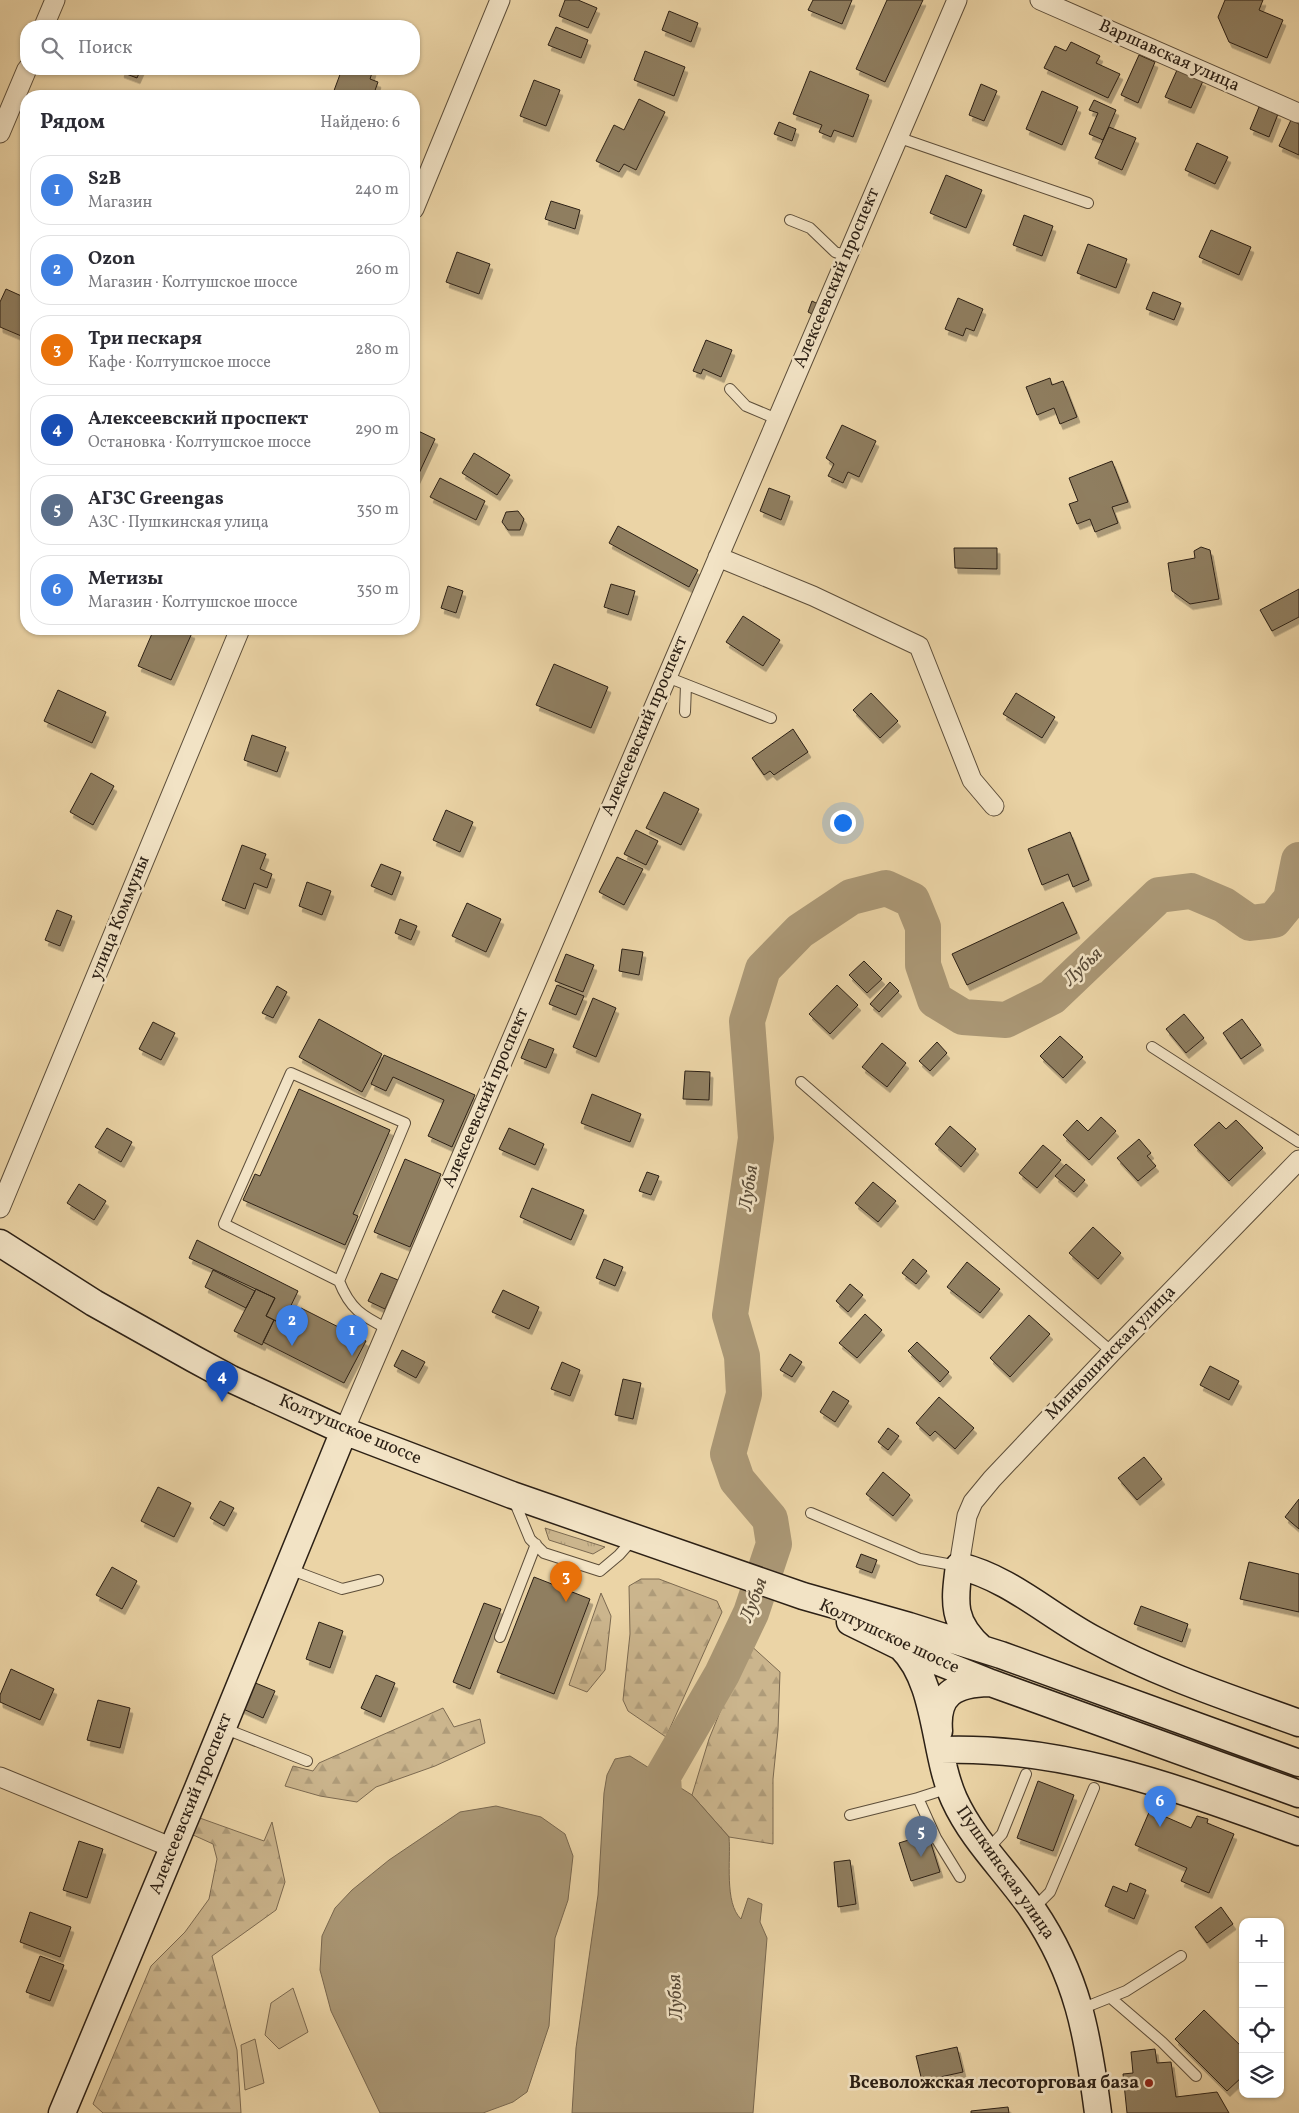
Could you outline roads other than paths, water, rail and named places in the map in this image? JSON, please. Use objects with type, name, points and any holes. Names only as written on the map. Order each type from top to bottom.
[{"type":"street","points":[[47,20],[55,0]]},
{"type":"street","points":[[420,194],[500,0]]},
{"type":"street","name":"Алексеевский проспект","points":[[62,2113],[344,1431],[957,0]]},
{"type":"street","name":"Варшавская улица","points":[[1040,0],[1298,113]]},
{"type":"street","points":[[0,133],[24,75]]},
{"type":"street","points":[[718,557],[813,596],[919,646],[938,652]]},
{"type":"street","name":"улица Коммуны","points":[[2,1196],[237,635]]},
{"type":"street","points":[[919,646],[972,780],[994,806]]},
{"type":"street","name":"Минюшинская улица","points":[[991,1652],[968,1637],[958,1619],[955,1595],[967,1516],[973,1502],[992,1479],[1112,1352],[1299,1162]]},
{"type":"street","name":"Колтушское шоссе","points":[[0,1243],[94,1303],[230,1379],[344,1431],[512,1495],[803,1596],[905,1636],[991,1682],[1299,1794]]},
{"type":"street","points":[[959,1566],[993,1577],[1094,1640],[1151,1668],[1299,1723]]},
{"type":"street","name":"Минюшинская улица","points":[[905,1636],[938,1612],[949,1593],[959,1566]]},
{"type":"street","name":"Колтушское шоссе","points":[[905,1636],[991,1652],[1299,1763]]},
{"type":"street","name":"Пушкинская улица","points":[[905,1636],[911,1657],[921,1676],[950,1788],[961,1813],[986,1850],[1032,1910],[1056,1947],[1072,1982],[1081,2009],[1098,2113]]},
{"type":"street","name":"Пушкинская улица","points":[[940,1750],[938,1721],[942,1703],[952,1689],[967,1683],[991,1682]]},
{"type":"street","points":[[940,1750],[993,1750],[1074,1760],[1176,1788],[1299,1832]]},
{"type":"street","points":[[0,1777],[173,1848]]},
{"type":"lane","points":[[897,137],[1088,203]]},
{"type":"lane","points":[[790,220],[810,228],[835,252],[847,256]]},
{"type":"lane","points":[[730,389],[746,406],[777,419]]},
{"type":"lane","points":[[666,677],[771,718]]},
{"type":"lane","points":[[685,712],[686,685]]},
{"type":"lane","points":[[1152,1047],[1299,1142]]},
{"type":"lane","points":[[339,1281],[406,1123],[291,1073],[224,1224],[339,1281],[347,1302],[368,1318],[388,1329]]},
{"type":"lane","points":[[801,1082],[1112,1352]]},
{"type":"lane","points":[[512,1495],[530,1539],[544,1553],[600,1570],[619,1555],[634,1537]]},
{"type":"lane","points":[[811,1513],[912,1556],[959,1566]]},
{"type":"lane","points":[[500,1637],[536,1544]]},
{"type":"lane","points":[[288,1569],[342,1589],[378,1580]]},
{"type":"lane","points":[[222,1728],[307,1761]]},
{"type":"lane","points":[[986,1850],[1002,1834],[1026,1774]]},
{"type":"lane","points":[[850,1815],[950,1788]]},
{"type":"lane","points":[[1032,1910],[1050,1892],[1094,1788]]},
{"type":"lane","points":[[918,1798],[936,1838],[960,1877]]},
{"type":"lane","points":[[1081,2009],[1112,1999],[1182,1956]]},
{"type":"lane","points":[[1112,1999],[1162,2042],[1196,2076]]},
{"type":"water","points":[[630,1756],[692,1795],[729,1837],[730,1892],[732,1903],[741,1919],[748,1898],[762,1904],[760,1922],[767,1938],[753,2113],[572,2113],[576,2048],[598,1895],[604,1793],[607,1775],[615,1759]]},
{"type":"water","points":[[496,1806],[541,1817],[565,1834],[573,1856],[568,1900],[555,1938],[549,2026],[527,2092],[513,2102],[483,2113],[380,2113],[331,2011],[320,1970],[322,1936],[335,1908],[352,1890],[389,1860],[460,1812]]},
{"type":"waterway","name":"Лубья","points":[[666,1827],[663,1776],[722,1674],[751,1613],[774,1544],[770,1519],[737,1480],[728,1454],[744,1394],[742,1356],[730,1315],[756,1138],[747,1021],[763,969],[800,931],[851,897],[886,888],[912,900],[923,927],[923,965],[935,1000],[963,1017],[1006,1020],[1052,997],[1159,895],[1191,891],[1224,905],[1250,923],[1274,920],[1291,899],[1299,860]]},
{"type":"place","name":"Ozon","points":[[292,1346]]},
{"type":"place","name":"S2B","points":[[352,1356]]},
{"type":"place","name":"Алексеевский проспект","points":[[222,1402]]},
{"type":"place","name":"Три пескаря","points":[[566,1602]]},
{"type":"place","name":"Метизы","points":[[1160,1827]]},
{"type":"place","name":"АГЗС Greengas","points":[[921,1857]]},
{"type":"place","name":"Всеволожская лесоторговая база","points":[[1149,2083]]}]
